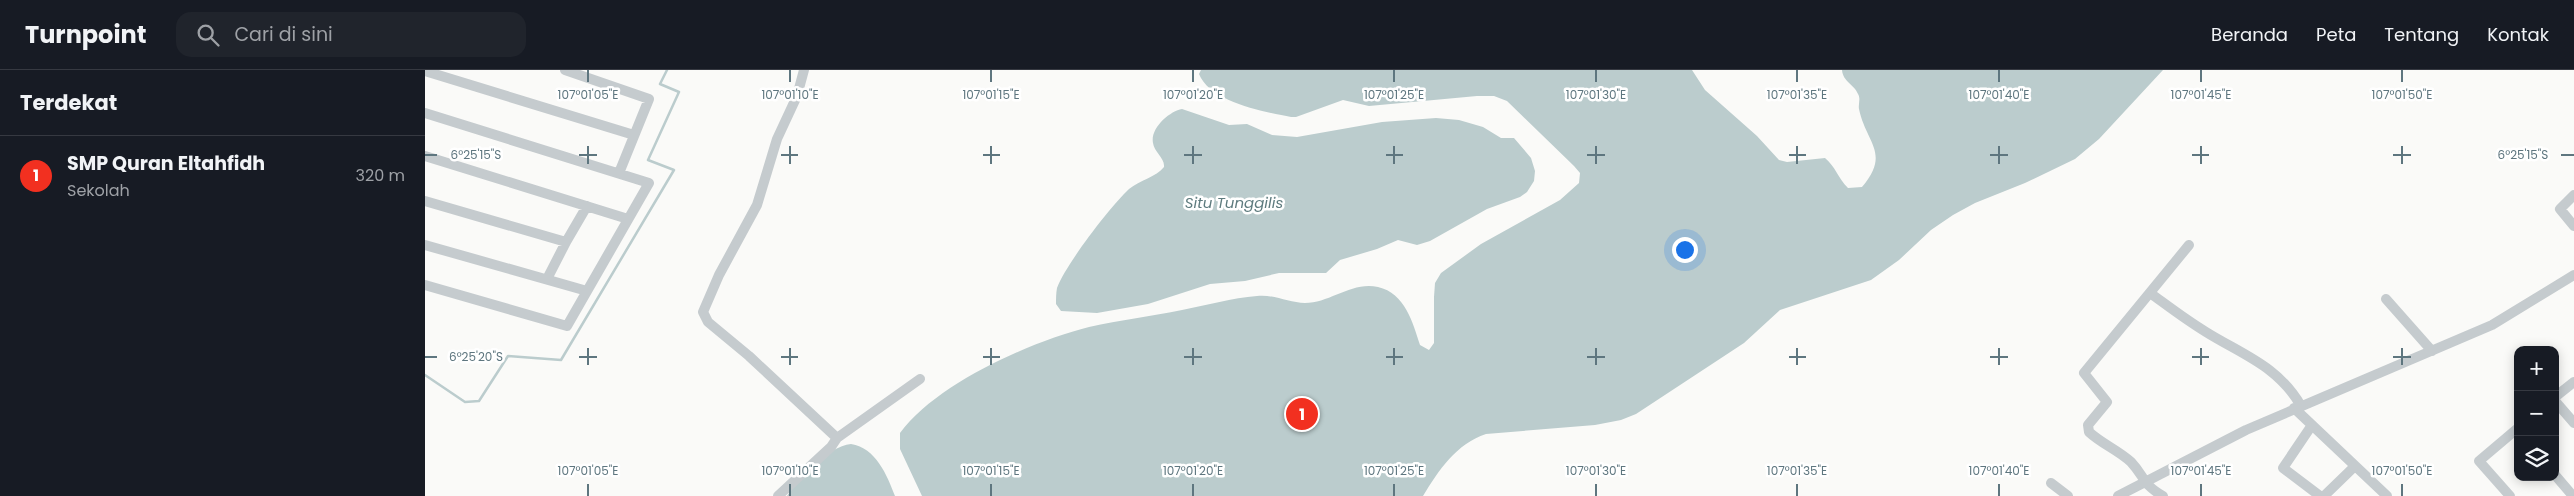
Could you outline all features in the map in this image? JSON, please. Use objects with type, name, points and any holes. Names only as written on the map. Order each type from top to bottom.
[{"type":"street","points":[[565,70],[649,99],[619,173]]},
{"type":"street","points":[[805,70],[797,96],[777,140],[757,205],[719,275],[703,312],[707,322],[749,356],[837,438]]},
{"type":"street","points":[[425,71],[633,135]]},
{"type":"street","points":[[425,113],[649,183],[567,326],[425,285]]},
{"type":"street","points":[[425,156],[628,219]]},
{"type":"street","points":[[2574,195],[2560,209],[2574,226]]},
{"type":"street","points":[[425,201],[566,242]]},
{"type":"street","points":[[547,279],[587,206]]},
{"type":"street","points":[[425,245],[587,291]]},
{"type":"street","points":[[2163,496],[2144,483],[2132,464],[2115,449],[2089,432],[2088,424],[2107,402],[2084,373],[2189,245]]},
{"type":"street","points":[[2119,496],[2246,430],[2492,325],[2574,274]]},
{"type":"street","points":[[2150,292],[2205,331],[2261,363],[2289,386],[2298,407],[2312,424],[2387,496]]},
{"type":"street","points":[[2386,299],[2432,351]]},
{"type":"street","points":[[778,496],[831,447],[837,438],[920,379]]},
{"type":"street","points":[[2559,395],[2574,382]]},
{"type":"street","points":[[2559,406],[2574,423]]},
{"type":"street","points":[[2312,424],[2283,468],[2320,496]]},
{"type":"street","points":[[2510,496],[2479,461],[2514,432]]},
{"type":"street","points":[[2324,496],[2355,466]]},
{"type":"street","points":[[2559,480],[2573,496]]},
{"type":"street","points":[[2051,482],[2068,496]]},
{"type":"water","points":[[1201,70],[1692,70],[1705,90],[1757,136],[1779,160],[1787,162],[1825,158],[1848,188],[1862,187],[1875,165],[1876,156],[1862,121],[1859,109],[1859,96],[1844,77],[1842,70],[2163,70],[2099,139],[2075,159],[2025,183],[1975,203],[1953,215],[1931,230],[1899,260],[1871,280],[1780,310],[1744,343],[1636,414],[1621,420],[1595,425],[1486,434],[1475,438],[1449,459],[1423,496],[922,496],[900,449],[900,433],[916,415],[937,397],[961,381],[1013,354],[1065,334],[1112,322],[1257,296],[1269,296],[1299,303],[1314,302],[1350,289],[1368,286],[1387,290],[1401,302],[1411,319],[1420,345],[1429,350],[1434,343],[1435,283],[1441,273],[1481,244],[1560,200],[1579,183],[1580,173],[1574,166],[1507,101],[1494,96],[1369,106],[1343,100],[1296,117],[1291,117],[1253,109],[1226,99],[1205,84],[1199,74]]},
{"type":"water","name":"Situ Tunggilis","points":[[1182,109],[1229,125],[1247,124],[1272,135],[1297,137],[1382,122],[1436,118],[1459,120],[1483,127],[1501,138],[1514,138],[1531,158],[1535,171],[1534,181],[1527,192],[1520,197],[1487,209],[1430,241],[1417,245],[1398,240],[1377,249],[1340,260],[1326,273],[1279,273],[1245,281],[1210,284],[1148,304],[1097,313],[1061,311],[1056,304],[1057,288],[1069,265],[1089,236],[1121,197],[1133,186],[1164,167],[1163,161],[1154,146],[1153,137],[1162,121],[1177,110]]},
{"type":"water","points":[[851,444],[860,447],[874,457],[884,471],[895,496],[787,496],[807,472],[824,456],[842,446]]},
{"type":"waterway","points":[[425,375],[465,402],[479,401],[508,356],[561,360],[674,170],[648,160],[679,92],[660,84],[667,70]]},
{"type":"place","name":"SMP Quran Eltahfidh","points":[[1302,414]]}]
